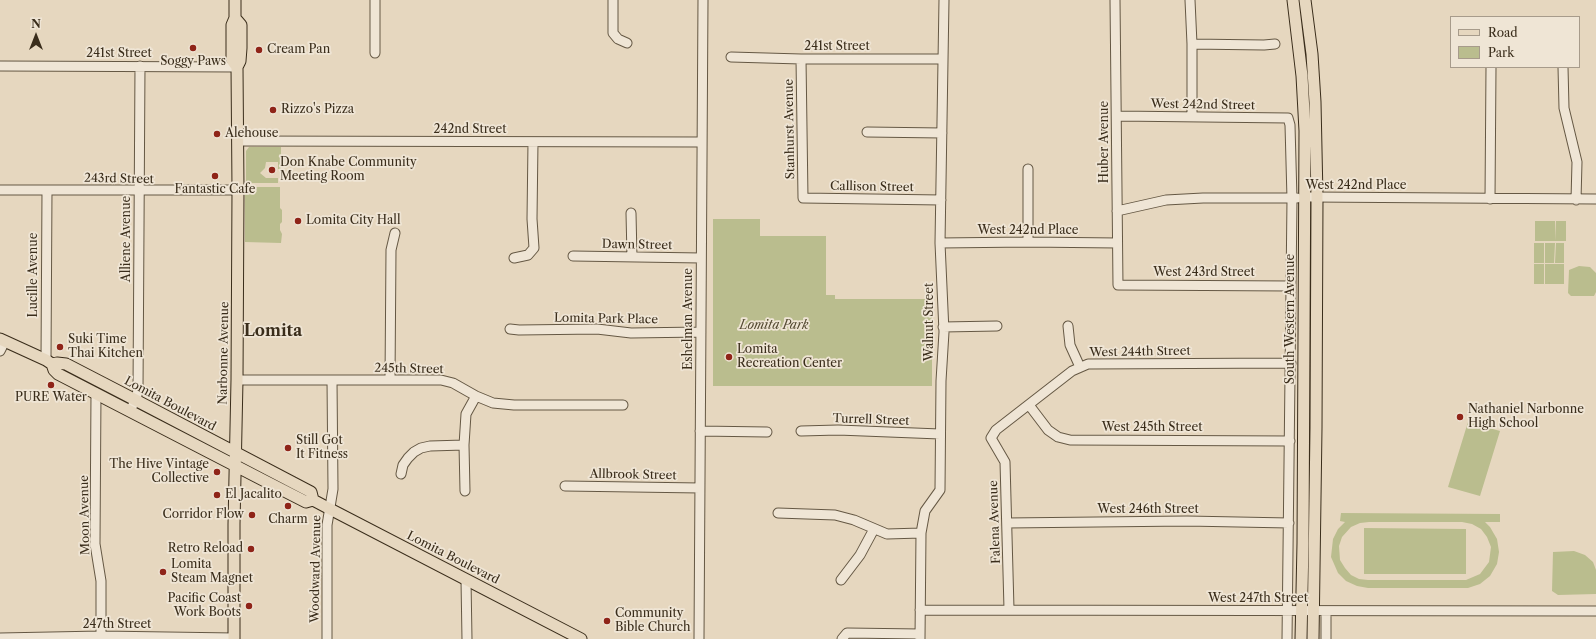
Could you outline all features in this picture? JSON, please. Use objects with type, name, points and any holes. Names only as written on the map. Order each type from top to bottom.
[{"type":"main road","name":"Narbonne Avenue","points":[[234,638],[238,190],[237,67],[232,60],[232,25],[236,18],[235,0]]},
{"type":"main road","name":"South Western Avenue","points":[[1293,0],[1303,92],[1305,197],[1303,543],[1300,639]]},
{"type":"main road","points":[[1305,0],[1312,54],[1318,197],[1313,639]]},
{"type":"main road","name":"Lomita Boulevard","points":[[2,344],[49,362],[66,364],[311,492],[313,500]]},
{"type":"main road","name":"Lomita Boulevard","points":[[49,362],[55,372],[235,466],[306,502],[313,500],[581,639]]},
{"type":"street","points":[[376,0],[376,53]]},
{"type":"street","points":[[613,0],[613,33],[618,39],[627,43]]},
{"type":"street","name":"Eshelman Avenue","points":[[699,639],[703,0]]},
{"type":"street","name":"Walnut Street","points":[[920,637],[921,533],[925,511],[940,490],[940,434],[944,327],[940,244],[944,0]]},
{"type":"street","name":"Huber Avenue","points":[[1115,0],[1118,285]]},
{"type":"street","points":[[1190,0],[1192,44],[1192,116]]},
{"type":"street","points":[[1192,44],[1275,44]]},
{"type":"street","name":"241st Street","points":[[731,57],[802,59],[943,58]]},
{"type":"street","name":"Stanhurst Avenue","points":[[802,59],[803,198]]},
{"type":"street","name":"241st Street","points":[[0,66],[237,67]]},
{"type":"street","name":"Alliene Avenue","points":[[130,410],[136,400],[138,390],[140,66]]},
{"type":"street","points":[[1490,199],[1491,68]]},
{"type":"street","points":[[1563,68],[1564,108],[1577,162],[1576,200]]},
{"type":"street","name":"West 242nd Street","points":[[1117,116],[1288,118]]},
{"type":"street","name":"South Western Avenue","points":[[1287,639],[1292,199],[1290,125],[1288,118]]},
{"type":"street","points":[[867,132],[942,133]]},
{"type":"street","name":"242nd Street","points":[[238,141],[702,142]]},
{"type":"street","points":[[514,258],[528,255],[534,248],[532,219],[533,142]]},
{"type":"street","points":[[1028,169],[1028,242]]},
{"type":"street","name":"243rd Street","points":[[0,190],[238,190]]},
{"type":"street","name":"Lucille Avenue","points":[[47,190],[49,362]]},
{"type":"street","name":"West 242nd Place","points":[[1117,211],[1166,200],[1195,198],[1292,199],[1318,197],[1596,199]]},
{"type":"street","name":"Callison Street","points":[[803,198],[941,200]]},
{"type":"street","points":[[631,213],[632,257]]},
{"type":"street","points":[[390,380],[391,250],[395,233]]},
{"type":"street","name":"West 242nd Place","points":[[940,244],[1028,242],[1117,244]]},
{"type":"street","name":"Dawn Street","points":[[573,256],[701,258]]},
{"type":"street","name":"West 243rd Street","points":[[1118,285],[1291,286]]},
{"type":"street","points":[[944,327],[997,326]]},
{"type":"street","points":[[1068,326],[1070,344],[1080,367]]},
{"type":"street","name":"Lomita Park Place","points":[[510,329],[597,329],[631,333],[701,332]]},
{"type":"street","name":"West 244th Street","points":[[991,438],[996,430],[1072,371],[1080,367],[1098,363],[1291,363]]},
{"type":"street","name":"245th Street","points":[[237,380],[441,380],[453,383],[476,396],[493,403],[514,405],[623,405]]},
{"type":"street","name":"Woodward Avenue","points":[[327,639],[327,525],[333,489],[332,380]]},
{"type":"street","name":"Moon Avenue","points":[[96,393],[95,544],[101,581],[101,636]]},
{"type":"street","points":[[466,491],[464,445],[466,414],[476,396]]},
{"type":"street","name":"West 245th Street","points":[[1029,405],[1048,430],[1058,436],[1070,440],[1290,441]]},
{"type":"street","name":"Turrell Street","points":[[801,432],[838,430],[940,434]]},
{"type":"street","points":[[700,431],[767,432]]},
{"type":"street","name":"Falena Avenue","points":[[991,438],[1005,462],[1010,609]]},
{"type":"street","points":[[401,474],[403,465],[408,458],[421,448],[430,446],[464,445]]},
{"type":"street","name":"Allbrook Street","points":[[565,486],[700,488]]},
{"type":"street","points":[[778,513],[835,515],[854,520],[887,534],[921,533]]},
{"type":"street","name":"West 246th Street","points":[[1007,522],[1289,522]]},
{"type":"street","points":[[841,580],[860,555],[874,529]]},
{"type":"street","points":[[466,580],[467,639]]},
{"type":"street","name":"West 247th Street","points":[[920,610],[1596,611]]},
{"type":"street","points":[[1326,611],[1326,639]]},
{"type":"street","name":"247th Street","points":[[0,638],[101,636],[234,638]]},
{"type":"street","points":[[845,636],[920,637]]},
{"type":"green space","points":[[249,147],[281,147],[281,169],[278,169],[278,162],[266,162],[265,168],[260,173],[266,178],[278,178],[278,183],[246,183],[246,151]]},
{"type":"green space","points":[[245,187],[280,187],[280,208],[282,210],[282,222],[280,224],[282,234],[281,243],[245,242]]},
{"type":"green space","name":"Lomita Park","points":[[713,219],[760,219],[760,236],[826,236],[826,295],[835,295],[835,299],[932,299],[932,386],[713,386]]},
{"type":"green space","points":[[1535,221],[1555,221],[1556,241],[1535,241]]},
{"type":"green space","points":[[1556,221],[1566,221],[1566,241],[1556,241]]},
{"type":"green space","points":[[1534,243],[1544,243],[1544,263],[1534,263]]},
{"type":"green space","points":[[1545,243],[1555,243],[1554,263],[1545,263]]},
{"type":"green space","points":[[1556,243],[1564,243],[1564,263],[1555,263]]},
{"type":"green space","points":[[1534,264],[1544,264],[1544,284],[1534,284]]},
{"type":"green space","points":[[1545,264],[1555,264],[1555,284],[1545,284]]},
{"type":"green space","points":[[1555,264],[1564,264],[1564,284],[1555,284]]},
{"type":"green space","points":[[1579,266],[1590,267],[1596,273],[1596,292],[1594,296],[1571,296],[1568,293],[1569,270]]},
{"type":"green space","points":[[1468,422],[1500,431],[1480,496],[1448,487]]},
{"type":"green space","points":[[1341,513],[1500,514],[1500,522],[1485,522],[1490,527],[1497,539],[1499,552],[1497,564],[1490,576],[1480,584],[1468,588],[1368,588],[1357,586],[1346,581],[1338,573],[1331,557],[1333,539],[1338,529],[1345,522],[1340,521]],"holes":[[[1462,522],[1472,524],[1481,529],[1487,537],[1491,547],[1489,562],[1480,574],[1466,580],[1359,579],[1351,575],[1340,560],[1339,546],[1342,537],[1351,527],[1360,523]]]},
{"type":"green space","points":[[1364,528],[1466,529],[1466,574],[1364,574]]},
{"type":"green space","points":[[1574,551],[1585,555],[1593,562],[1596,570],[1596,594],[1558,595],[1552,591],[1553,552]]},
{"type":"place","name":"Soggy Paws","points":[[193,48]]},
{"type":"place","name":"Cream Pan","points":[[259,50]]},
{"type":"place","name":"Rizzo's Pizza","points":[[273,110]]},
{"type":"place","name":"Alehouse","points":[[217,134]]},
{"type":"place","name":"Don Knabe Community Meeting Room","points":[[272,170]]},
{"type":"place","name":"Fantastic Cafe","points":[[215,176]]},
{"type":"place","name":"Lomita City Hall","points":[[298,221]]},
{"type":"place","name":"Suki Time Thai Kitchen","points":[[60,347]]},
{"type":"place","name":"Lomita Recreation Center","points":[[729,357]]},
{"type":"place","name":"PURE Water","points":[[51,385]]},
{"type":"place","name":"Nathaniel Narbonne High School","points":[[1460,417]]},
{"type":"place","name":"Still Got It Fitness","points":[[288,448]]},
{"type":"place","name":"The Hive Vintage Collective","points":[[217,472]]},
{"type":"place","name":"El Jacalito","points":[[217,495]]},
{"type":"place","name":"Charm","points":[[288,506]]},
{"type":"place","name":"Corridor Flow","points":[[252,515]]},
{"type":"place","name":"Retro Reload","points":[[251,549]]},
{"type":"place","name":"Lomita Steam Magnet","points":[[163,572]]},
{"type":"place","name":"Pacific Coast Work Boots","points":[[249,606]]},
{"type":"place","name":"Community Bible Church","points":[[607,621]]},
{"type":"district","name":"Lomita","points":[[273,331]]}]
